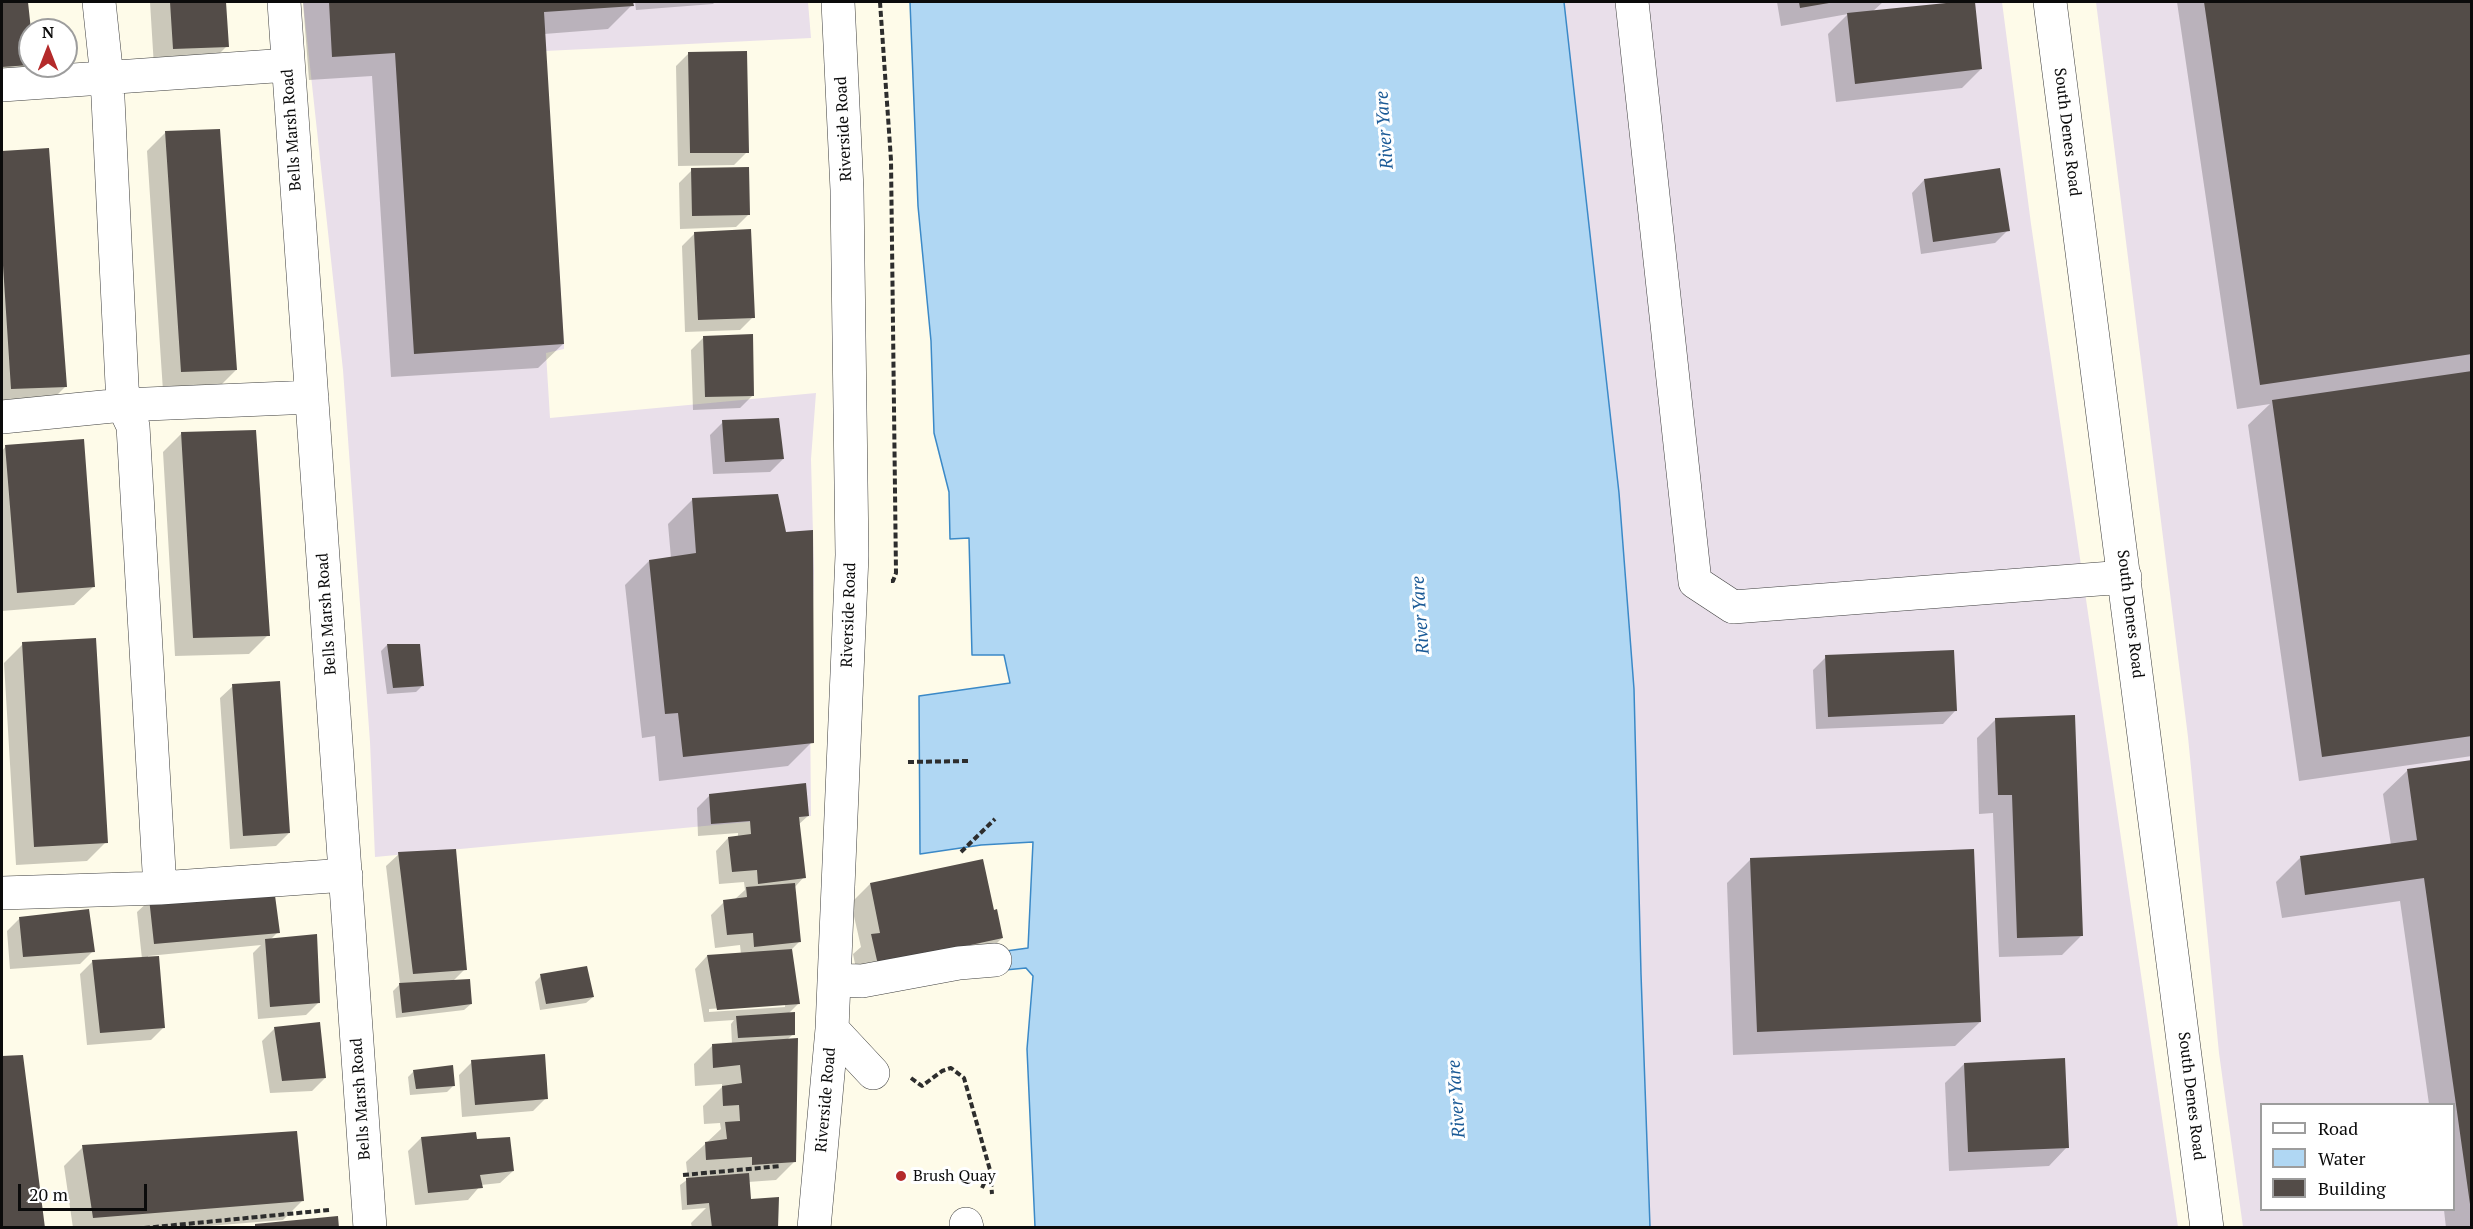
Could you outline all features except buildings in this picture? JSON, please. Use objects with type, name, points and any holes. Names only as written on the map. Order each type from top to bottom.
[{"type":"street","points":[[99,2],[107,78],[123,405],[133,426],[160,888]]},
{"type":"street","name":"Bells Marsh Road","points":[[284,2],[370,1217]]},
{"type":"street","name":"Riverside Road","points":[[814,1227],[832,1029],[852,555],[847,190],[838,2]]},
{"type":"street","points":[[1632,2],[1695,582],[1733,607],[2125,577]]},
{"type":"street","name":"South Denes Road","points":[[2049,2],[2125,577],[2207,1227]]},
{"type":"street","points":[[2,85],[288,65]]},
{"type":"street","points":[[2,417],[123,405],[312,397]]},
{"type":"street","points":[[2,893],[160,888],[346,875]]},
{"type":"street","points":[[834,980],[862,981],[959,963],[995,960]]},
{"type":"street","points":[[832,1029],[873,1073]]},
{"type":"path","points":[[880,2],[891,160],[896,573]]},
{"type":"path","points":[[908,762],[968,761]]},
{"type":"path","points":[[961,852],[995,819]]},
{"type":"path","points":[[922,1086],[942,1071],[951,1068],[964,1078],[990,1170],[992,1204]]},
{"type":"path","points":[[683,1175],[820,1163]]},
{"type":"path","points":[[144,1227],[370,1217]]},
{"type":"shaded area","points":[[303,2],[808,2],[811,38],[545,51],[564,344],[564,349],[546,353],[550,418],[816,393],[811,459],[814,572],[810,704],[811,816],[375,857],[370,742],[343,370]]},
{"type":"shaded area","points":[[1564,2],[2002,2],[2031,224],[2178,1227],[1650,1227],[1641,974],[1587,223]]},
{"type":"shaded area","points":[[2096,2],[2471,2],[2471,1227],[2243,1227],[2219,1053],[2188,737]]},
{"type":"water","name":"River Yare","points":[[910,2],[1564,2],[1619,493],[1634,689],[1650,1227],[1035,1227],[1027,1049],[1033,976],[1026,968],[963,974],[1006,951],[1028,948],[1033,842],[981,845],[920,854],[919,696],[1010,683],[1004,655],[972,655],[969,538],[950,539],[949,492],[934,433],[931,341],[918,206]]},
{"type":"place","name":"Brush Quay","points":[[901,1176]]}]
